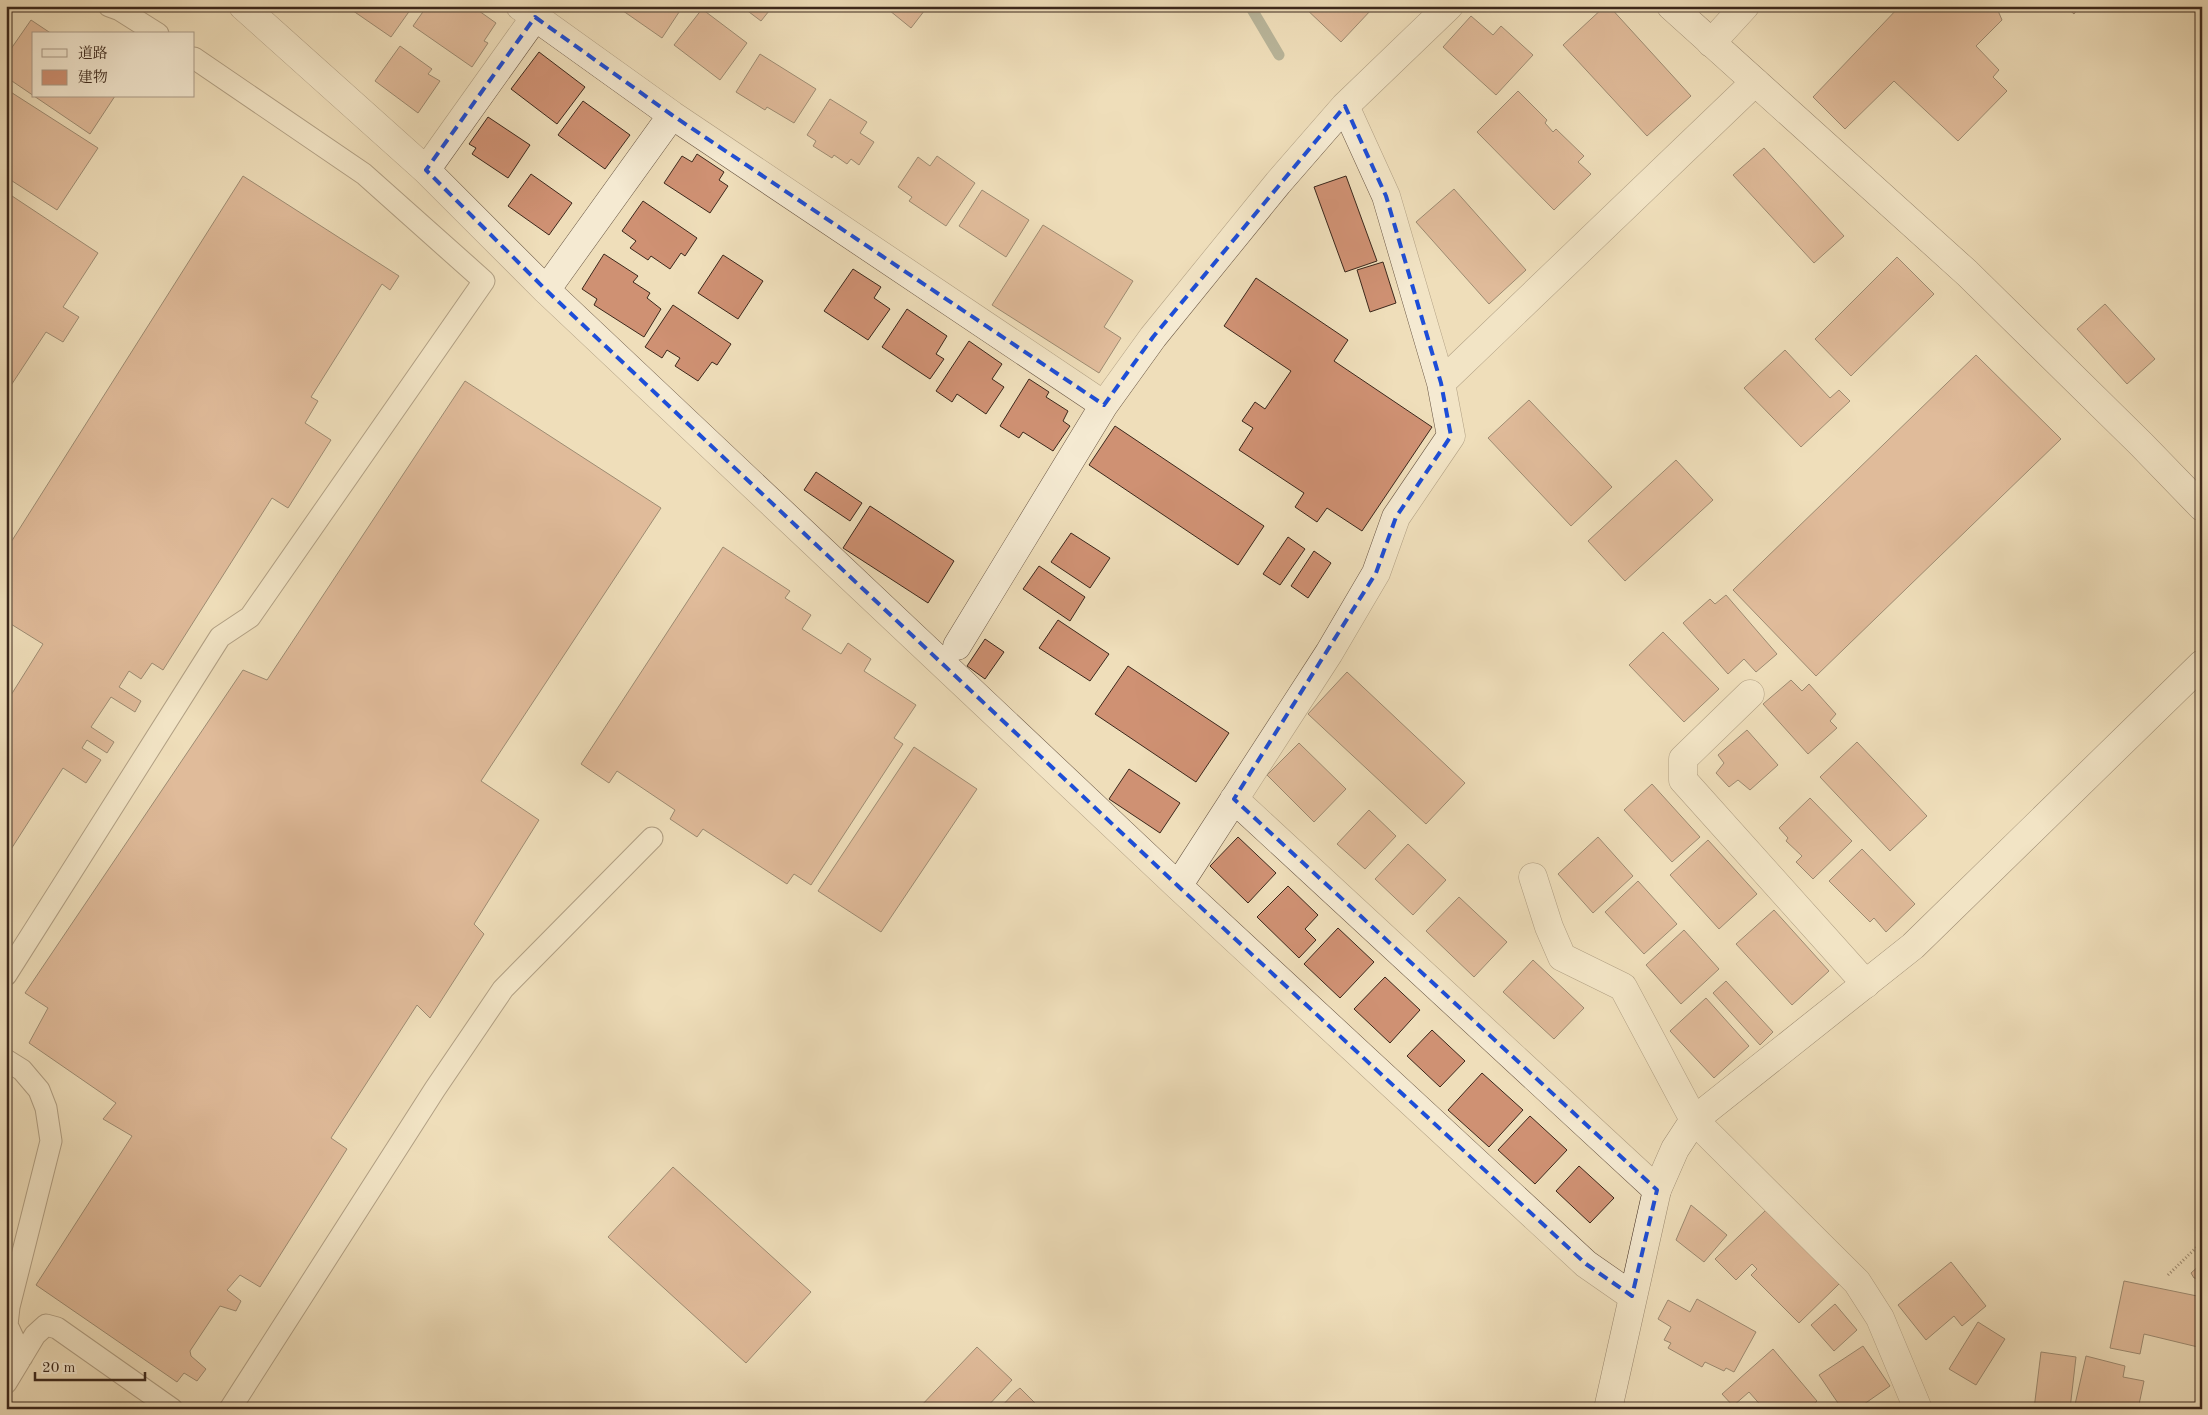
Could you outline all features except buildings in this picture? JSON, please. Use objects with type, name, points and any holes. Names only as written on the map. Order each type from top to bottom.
[{"type":"street","points":[[243,6],[426,170],[546,290],[1178,886],[1586,1264],[1632,1296]]},
{"type":"street","points":[[958,646],[1104,405],[1172,314],[1278,183],[1345,106],[1449,6]]},
{"type":"street","points":[[1671,6],[1967,273],[2141,444],[2202,507]]},
{"type":"street","points":[[1712,43],[1745,6]]},
{"type":"street","points":[[426,170],[527,12],[672,115],[1104,405]]},
{"type":"street","points":[[1441,383],[1755,82]]},
{"type":"street","points":[[1178,886],[1329,653],[1376,572],[1396,517],[1451,436],[1441,383],[1386,196],[1345,106]]},
{"type":"street","points":[[546,290],[672,115]]},
{"type":"street","points":[[1608,1409],[1657,1190],[1675,1149],[1694,1120],[1914,946],[2202,664]]},
{"type":"street","points":[[1750,694],[1684,759],[1683,780],[1866,984]]},
{"type":"street","points":[[1234,799],[1657,1190]]},
{"type":"street","points":[[1534,877],[1548,928],[1562,956],[1623,987],[1694,1120],[1857,1282],[1880,1318],[1918,1409]]},
{"type":"lane","points":[[109,6],[120,10],[155,32]]},
{"type":"lane","points":[[6,975],[220,637],[250,617],[484,281],[364,174],[195,59]]},
{"type":"lane","points":[[230,1409],[435,1089],[503,989],[652,838]]},
{"type":"lane","points":[[6,1060],[22,1070],[39,1090],[46,1108],[51,1141],[10,1307],[8,1325],[22,1357]]},
{"type":"lane","points":[[6,1383],[35,1335],[46,1325],[57,1328],[172,1409]]},
{"type":"path","points":[[2168,1275],[2202,1242]]},
{"type":"highlighted area","points":[[535,17],[672,115],[1104,405],[1153,337],[1345,106],[1386,196],[1441,383],[1451,436],[1396,517],[1376,573],[1234,799],[1657,1190],[1632,1296],[1586,1264],[1178,886],[546,290],[426,170]]},
{"type":"waterway","points":[[1250,6],[1279,55]]}]
